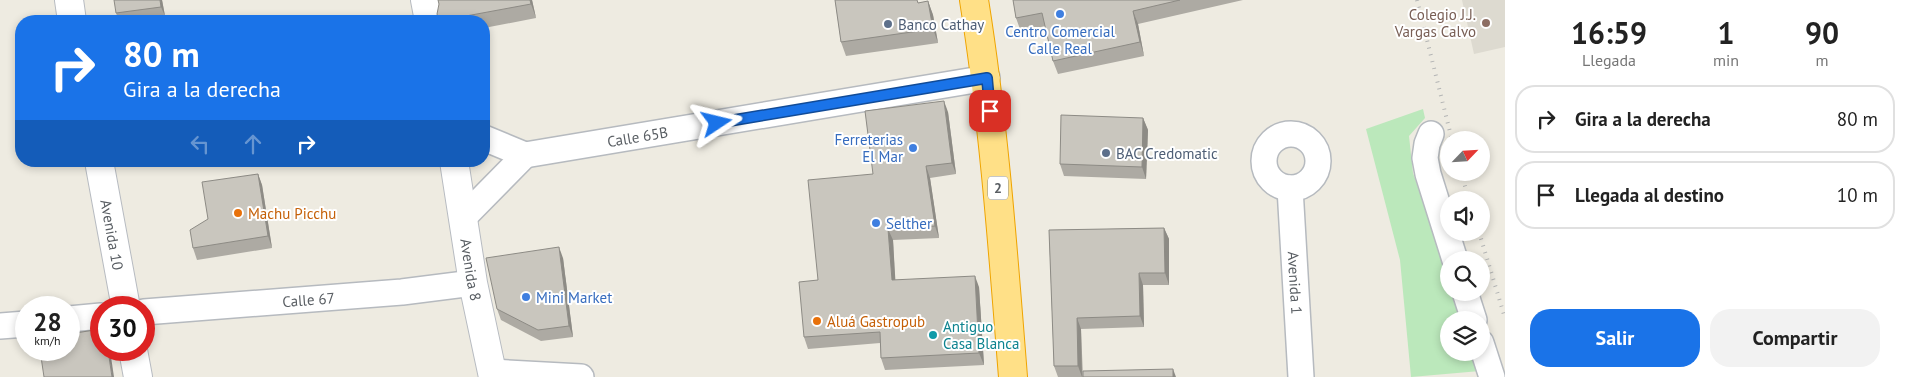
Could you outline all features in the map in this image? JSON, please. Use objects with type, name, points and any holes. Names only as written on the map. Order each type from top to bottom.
[{"type":"highway","name":"2","points":[[974,0],[987,78],[1013,377]]},
{"type":"street","points":[[68,0],[71,15]]},
{"type":"street","points":[[425,0],[428,15]]},
{"type":"street","name":"Calle 65B","points":[[525,155],[987,78]]},
{"type":"street","points":[[1431,134],[1425,158],[1428,174],[1452,251]]},
{"type":"street","points":[[463,218],[525,155],[490,140]]},
{"type":"street","name":"Avenida 10","points":[[99,167],[124,296]]},
{"type":"street","name":"Avenida 8","points":[[455,167],[473,283],[492,374]]},
{"type":"street","name":"Avenida 1","points":[[1290,188],[1301,377]]},
{"type":"street","name":"Calle 67","points":[[155,311],[402,292],[473,283]]},
{"type":"street","points":[[0,326],[15,325]]},
{"type":"street","points":[[135,361],[138,377]]},
{"type":"street","points":[[1487,361],[1492,377]]},
{"type":"street","points":[[492,374],[581,377]]},
{"type":"shaded area","name":"Colegio J.J. Vargas Calvo","points":[[1462,0],[1505,0],[1505,47],[1474,54]]},
{"type":"green space","points":[[1423,109],[1425,118],[1409,136],[1413,173],[1440,252],[1440,301],[1456,301],[1460,311],[1440,311],[1440,361],[1477,361],[1480,371],[1411,377],[1400,260],[1366,129]]},
{"type":"building","points":[[114,0],[160,0],[161,7],[116,13]]},
{"type":"building","points":[[438,0],[530,0],[531,4],[471,15],[437,15]]},
{"type":"building","name":"Banco Cathay","points":[[835,0],[917,0],[918,3],[928,1],[933,29],[841,42]]},
{"type":"building","points":[[1013,0],[1180,0],[1133,11],[1140,42],[1053,61],[1042,13],[1016,18]]},
{"type":"building","points":[[944,101],[952,163],[926,166],[935,226],[888,229],[892,280],[975,276],[979,353],[881,358],[880,332],[804,337],[799,282],[818,280],[808,180],[873,174],[865,111]]},
{"type":"building","name":"BAC Credomatic","points":[[1061,115],[1143,118],[1142,167],[1060,164]]},
{"type":"building","name":"Machu Picchu","points":[[258,174],[268,236],[193,248],[190,230],[208,219],[202,182]]},
{"type":"building","points":[[1164,228],[1165,273],[1139,273],[1140,316],[1077,318],[1078,366],[1054,366],[1049,230]]},
{"type":"building","points":[[559,247],[569,326],[538,330],[497,309],[486,258]]},
{"type":"building","points":[[90,331],[90,361],[110,361],[112,377],[44,377],[42,361],[80,361],[80,332]]},
{"type":"building","points":[[1173,369],[1173,377],[1083,377],[1083,371]]},
{"type":"railway","points":[[1417,0],[1450,131]]},
{"type":"railway","points":[[1464,181],[1466,191]]},
{"type":"railway","points":[[1482,241],[1505,318]]},
{"type":"place","name":"Centro Comercial Calle Real","points":[[1060,14]]},
{"type":"place","name":"Colegio J.J. Vargas Calvo","points":[[1486,23]]},
{"type":"place","name":"Banco Cathay","points":[[888,24]]},
{"type":"place","name":"Ferreterias El Mar","points":[[913,148]]},
{"type":"place","name":"BAC Credomatic","points":[[1106,153]]},
{"type":"place","name":"Machu Picchu","points":[[238,213]]},
{"type":"place","name":"Selther","points":[[876,223]]},
{"type":"place","name":"Mini Market","points":[[526,297]]},
{"type":"place","name":"Aluá Gastropub","points":[[817,321]]},
{"type":"place","name":"Antiguo Casa Blanca","points":[[933,335]]},
{"type":"route","points":[[717,123],[987,78],[990,111]]}]
